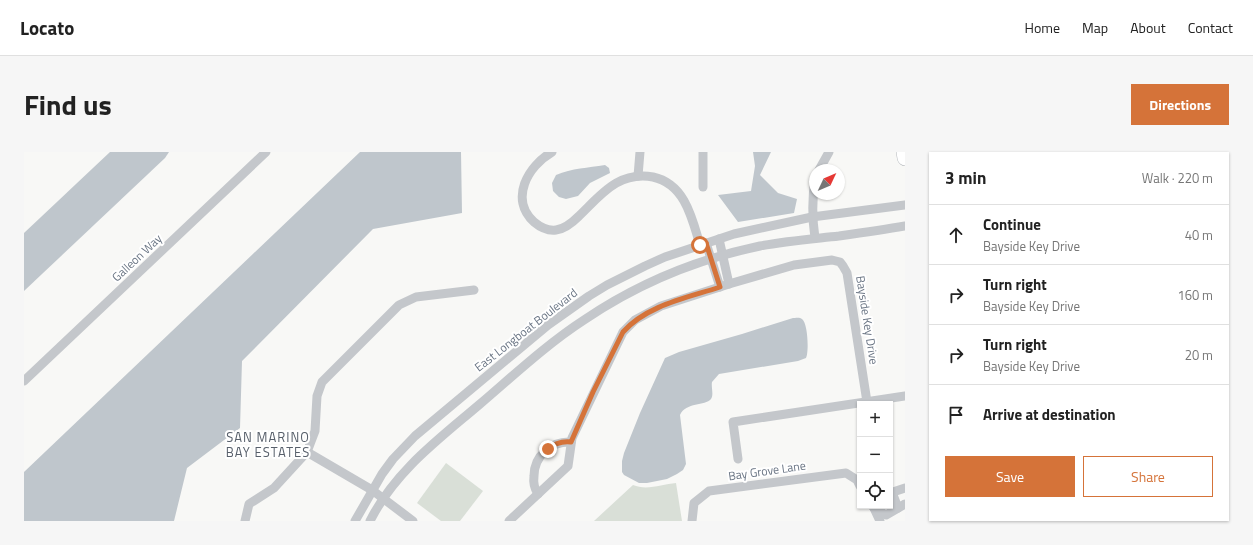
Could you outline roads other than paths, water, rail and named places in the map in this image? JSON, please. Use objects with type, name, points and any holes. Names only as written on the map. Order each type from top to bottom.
[{"type":"main road","points":[[904,152],[905,158]]},
{"type":"street","points":[[552,152],[534,166],[526,181],[522,196],[522,203],[528,215],[538,224],[550,230],[557,230],[570,225],[608,187],[616,182],[638,176],[656,178],[664,181],[678,192],[689,208],[703,244],[711,259],[720,287]]},
{"type":"street","points":[[638,176],[640,152]]},
{"type":"street","points":[[703,152],[703,187]]},
{"type":"street","points":[[822,164],[829,152]]},
{"type":"street","name":"Galleon Way","points":[[24,381],[260,154]]},
{"type":"street","points":[[812,200],[812,217],[815,238]]},
{"type":"street","name":"East Longboat Boulevard","points":[[355,521],[372,490],[393,459],[415,436],[548,324],[625,275],[665,257],[734,234],[812,217],[905,205]]},
{"type":"street","points":[[370,521],[383,498],[398,478],[423,452],[570,330],[604,307],[660,278],[723,255],[760,246],[905,226]]},
{"type":"street","points":[[719,239],[729,284]]},
{"type":"street","name":"Bayside Key Drive","points":[[509,521],[568,466],[571,442],[593,392],[626,329],[635,320],[661,306],[794,264],[826,259],[836,261],[844,266],[847,273],[867,401]]},
{"type":"street","points":[[245,521],[249,504],[274,488],[307,452],[315,431],[317,396],[322,382],[399,305],[416,297],[474,290]]},
{"type":"street","points":[[873,401],[905,396]]},
{"type":"street","points":[[738,459],[733,422],[857,403]]},
{"type":"street","points":[[538,494],[533,484],[534,469],[537,460],[544,452],[555,444],[563,441],[571,442]]},
{"type":"street","points":[[307,452],[372,490],[413,521]]},
{"type":"street","name":"Bay Grove Lane","points":[[692,521],[694,503],[708,491],[846,473],[857,480]]},
{"type":"street","points":[[893,491],[905,488]]},
{"type":"street","points":[[878,509],[886,514],[902,506],[893,495]]},
{"type":"street","points":[[874,509],[880,521]]},
{"type":"district","name":"SAN MARINO BAY ESTATES","points":[[268,444]]}]
